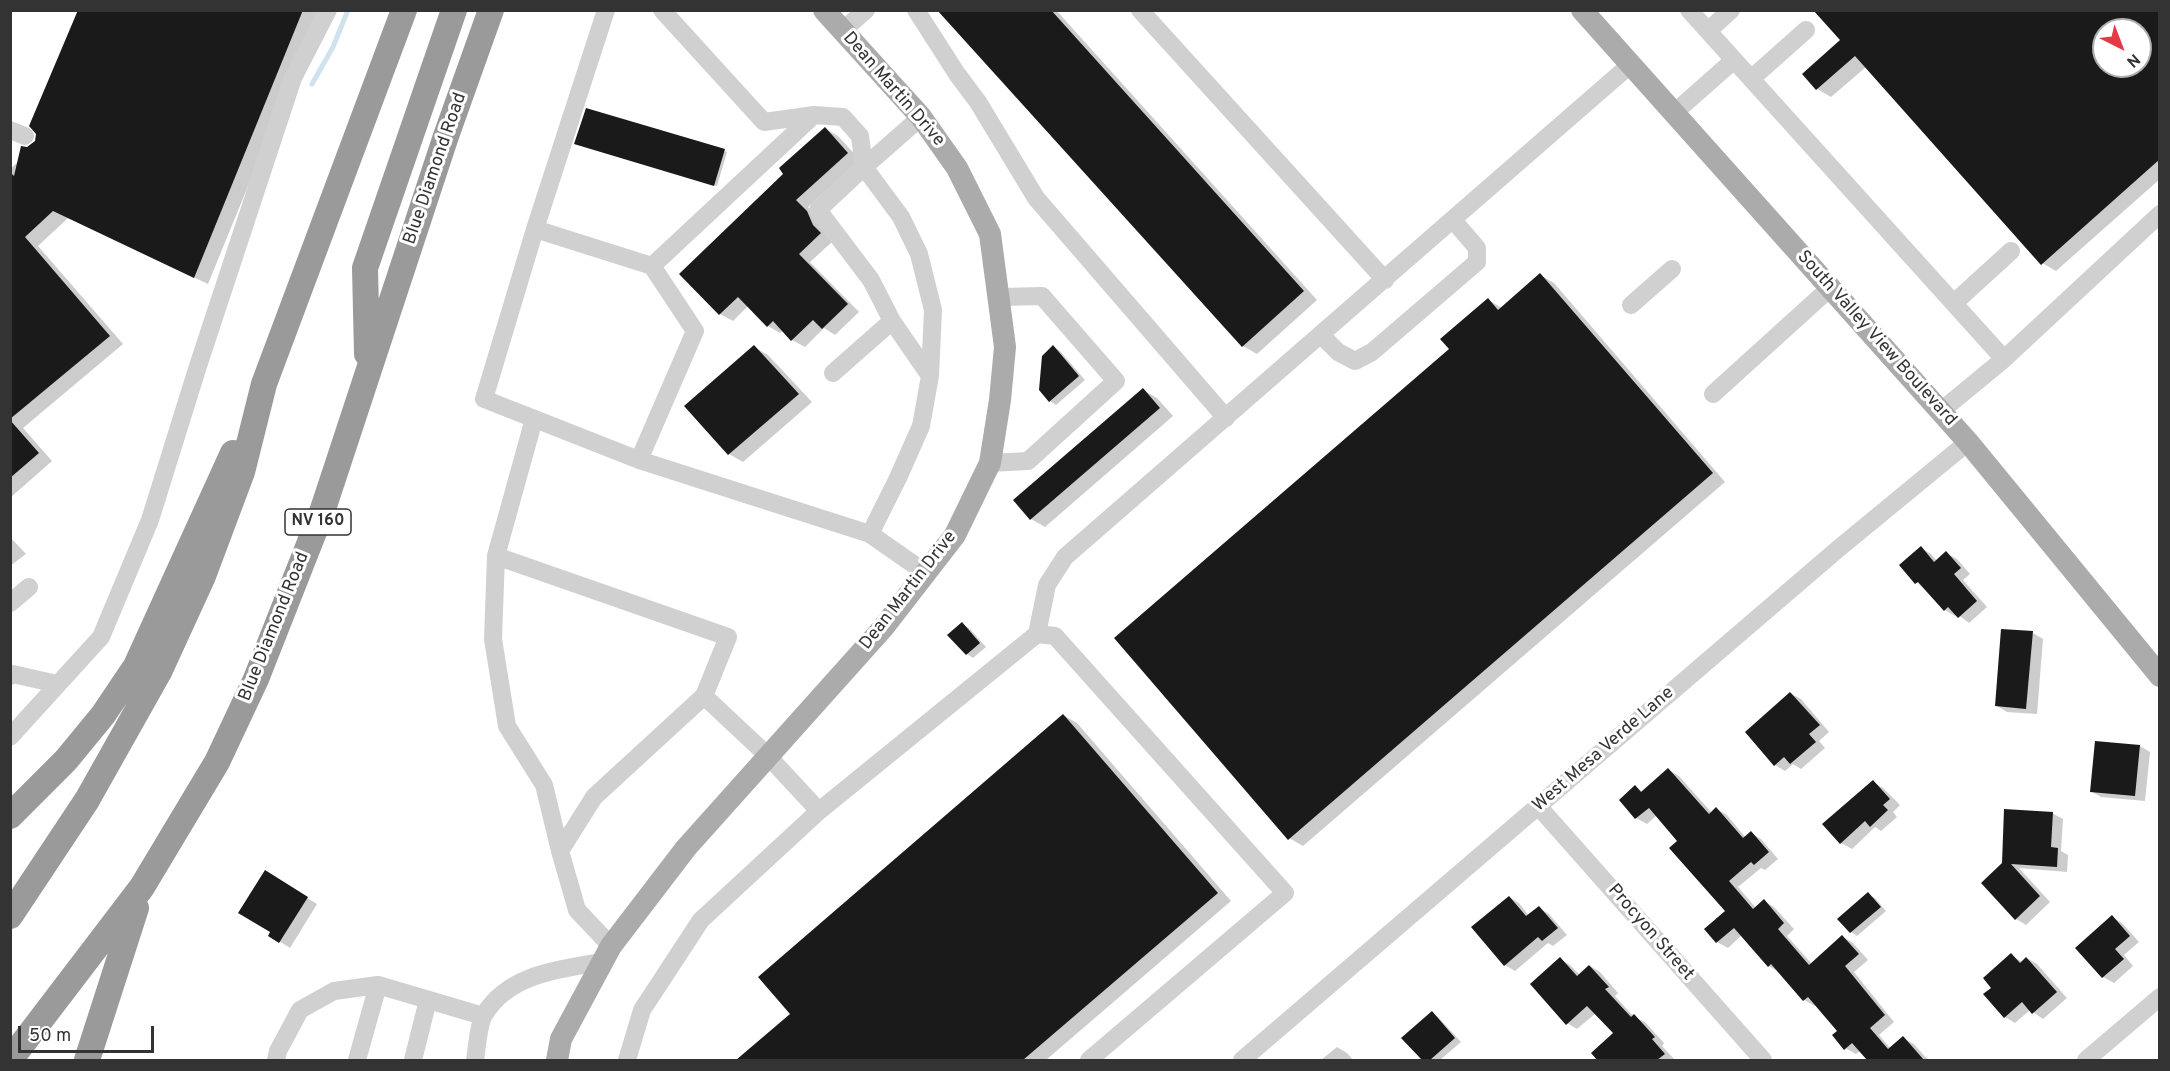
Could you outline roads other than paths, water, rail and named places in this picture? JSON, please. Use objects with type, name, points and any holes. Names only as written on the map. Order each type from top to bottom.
[{"type":"highway","points":[[10,816],[28,801],[66,759],[102,715],[136,666],[264,384],[404,10]]},
{"type":"highway","points":[[368,373],[365,268],[454,10]]},
{"type":"highway","name":"Blue Diamond Road","points":[[10,1060],[142,887],[217,762],[256,679],[323,509],[446,136],[491,10]]},
{"type":"highway","points":[[10,916],[87,800],[159,672],[203,576],[242,472],[264,384]]},
{"type":"highway","points":[[87,1060],[142,887]]},
{"type":"main road","name":"Dean Martin Drive","points":[[557,1060],[561,1039],[607,954],[686,848],[883,628],[955,536],[990,463],[1000,400],[1005,347],[990,234],[957,168],[921,117],[824,10]]},
{"type":"main road","name":"South Valley View Boulevard","points":[[1582,10],[1968,442],[2160,676]]},
{"type":"street","points":[[10,736],[101,637],[150,520],[293,78],[328,10]]},
{"type":"street","points":[[606,10],[535,229],[484,399],[639,460],[870,534],[926,573]]},
{"type":"street","points":[[662,10],[764,122],[814,116],[843,117],[860,136],[864,167],[901,217],[919,254],[933,310],[930,376],[921,426],[870,534]]},
{"type":"street","points":[[842,31],[866,10]]},
{"type":"street","points":[[916,10],[978,102],[1036,198],[1226,418]]},
{"type":"street","points":[[1140,10],[1385,280]]},
{"type":"street","points":[[1689,10],[2004,359]]},
{"type":"street","points":[[1708,31],[1731,10]]},
{"type":"street","points":[[1751,79],[1806,30]]},
{"type":"street","points":[[1674,113],[1734,60]]},
{"type":"street","points":[[627,1060],[642,1010],[701,920],[819,811],[1037,634],[1047,585],[1065,557],[1630,64]]},
{"type":"street","points":[[652,266],[814,116]]},
{"type":"street","points":[[921,117],[818,210],[871,280],[892,321],[930,376]]},
{"type":"street","points":[[1941,411],[2004,359],[2160,214]]},
{"type":"street","points":[[1321,335],[1338,352],[1355,361],[1372,352],[1477,262],[1477,248],[1453,220]]},
{"type":"street","points":[[535,229],[652,266],[695,331],[639,460]]},
{"type":"street","points":[[1954,303],[2011,251]]},
{"type":"street","points":[[1631,305],[1672,269]]},
{"type":"street","points":[[1713,394],[1830,288]]},
{"type":"street","points":[[990,463],[1028,461],[1116,381],[1042,296],[1000,297]]},
{"type":"street","points":[[833,373],[892,321]]},
{"type":"street","points":[[475,1060],[483,1016],[507,989],[550,970],[607,954],[578,910],[560,852],[544,785],[507,726],[493,639],[496,556],[534,419]]},
{"type":"street","name":"West Mesa Verde Lane","points":[[1242,1060],[1838,549],[1968,442]]},
{"type":"street","points":[[496,556],[728,638],[704,696],[594,797],[560,852]]},
{"type":"street","points":[[10,603],[28,587]]},
{"type":"street","points":[[1037,634],[1055,636],[1285,893],[1089,1060]]},
{"type":"street","points":[[11,674],[57,684]]},
{"type":"street","points":[[704,696],[768,756],[819,811]]},
{"type":"street","name":"Procyon Street","points":[[1538,806],[1763,1060]]},
{"type":"street","points":[[276,1060],[300,1010],[334,991],[378,985],[483,1016]]},
{"type":"street","points":[[357,1060],[378,985]]},
{"type":"street","points":[[2086,1060],[2160,997]]},
{"type":"street","points":[[413,1060],[428,1000]]},
{"type":"waterway","points":[[312,84],[333,47],[348,10]]}]
